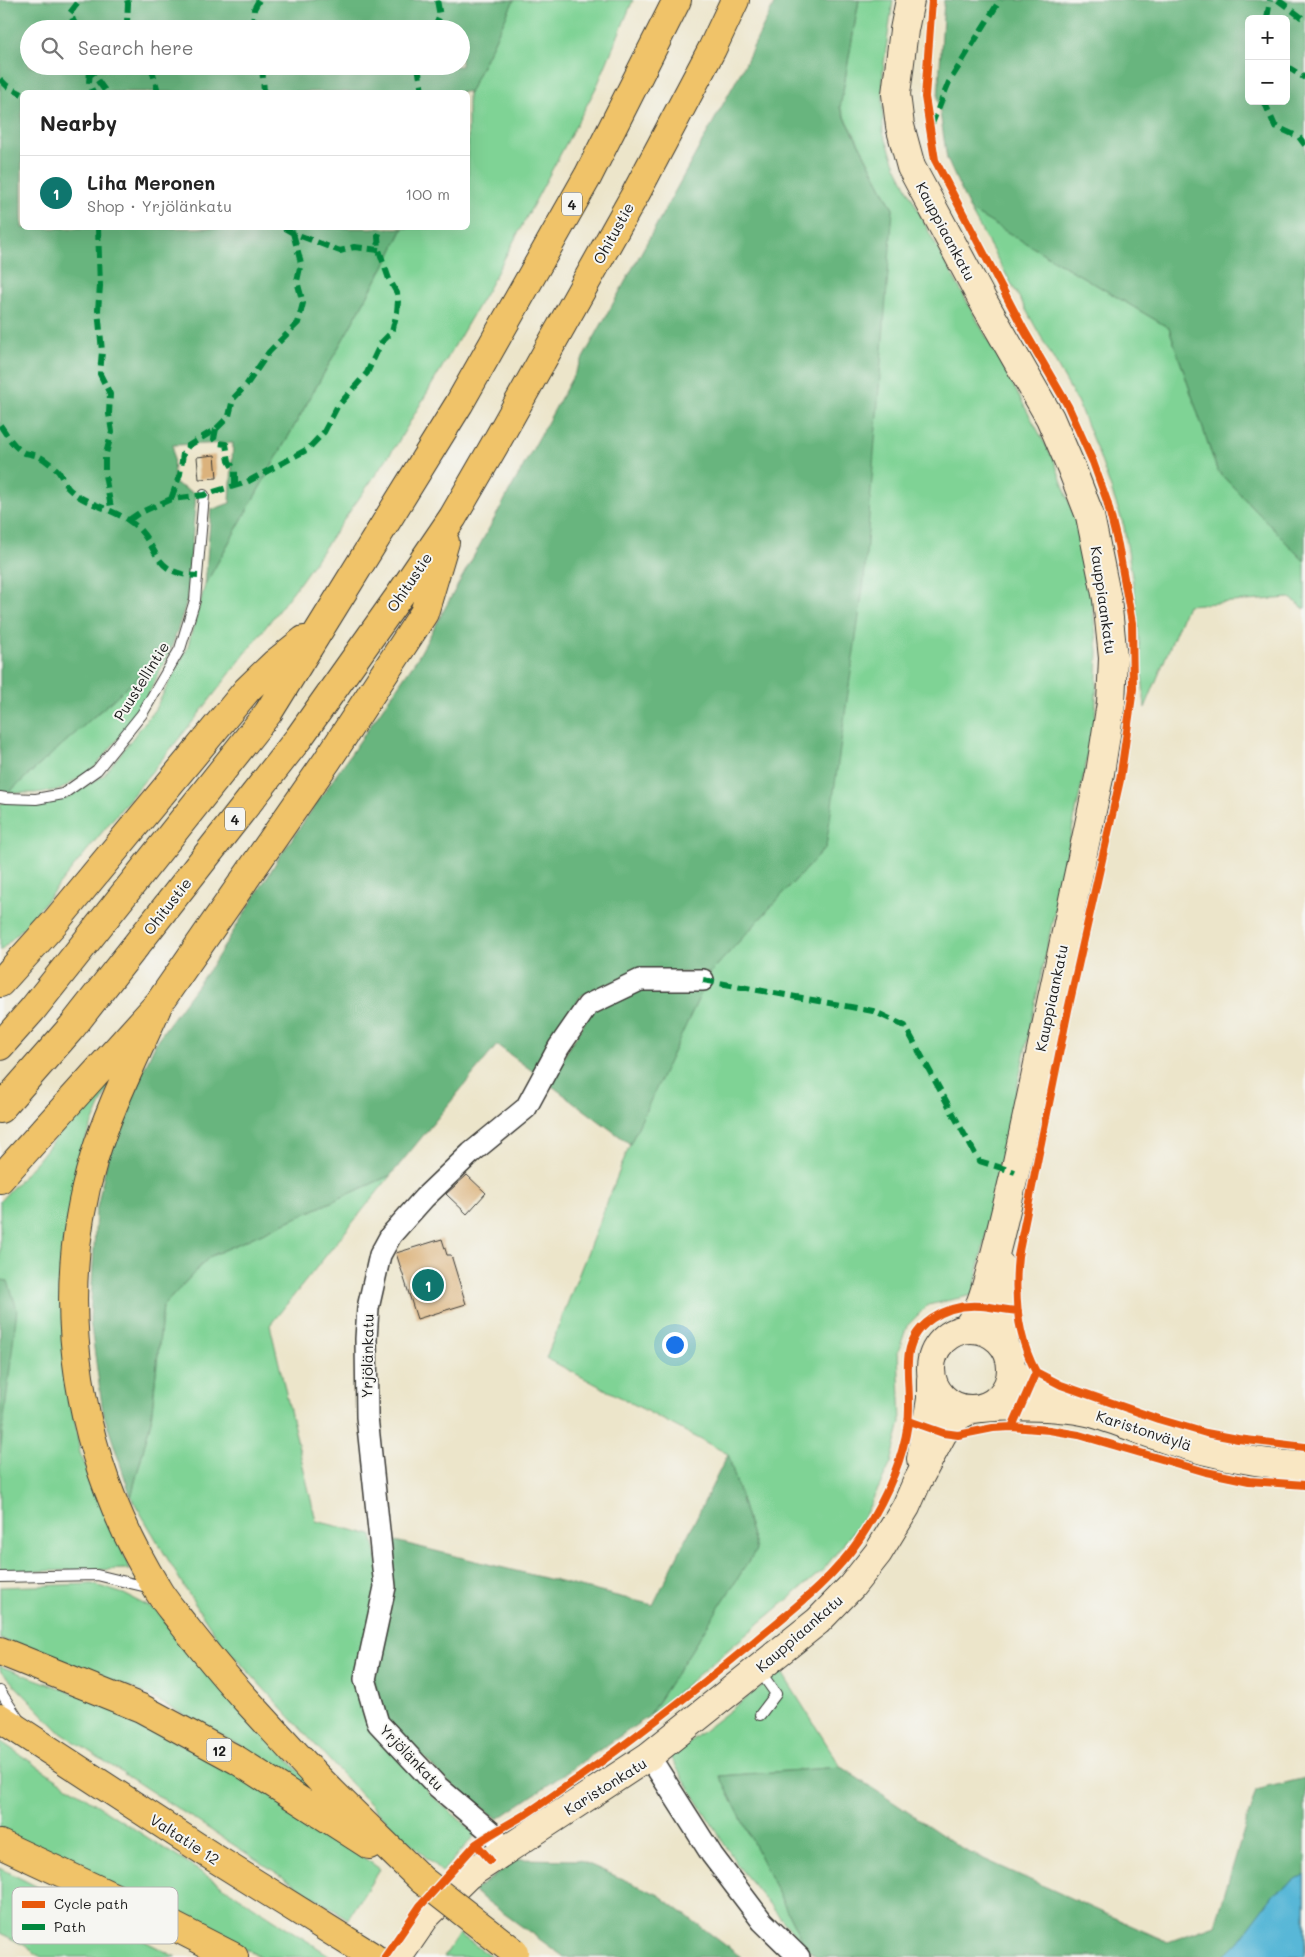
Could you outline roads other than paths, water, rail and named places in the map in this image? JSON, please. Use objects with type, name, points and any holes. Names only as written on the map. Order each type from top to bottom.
[{"type":"highway","name":"4","points":[[0,1046],[38,1003],[268,713],[464,396],[588,176],[677,0]]},
{"type":"highway","name":"Ohitustie","points":[[0,1110],[72,1027],[298,740],[453,516],[636,193],[712,49],[735,0]]},
{"type":"highway","points":[[0,1180],[159,1004],[327,761],[424,613],[453,516]]},
{"type":"highway","points":[[0,983],[56,921],[247,690],[274,664],[319,628]]},
{"type":"highway","points":[[159,1004],[112,1110],[94,1158],[81,1216],[73,1280],[74,1343],[83,1406],[100,1466],[122,1526],[157,1590],[222,1673],[320,1780],[422,1880]]},
{"type":"highway","name":"12","points":[[0,1651],[141,1708],[228,1755],[304,1802],[422,1880],[518,1954]]},
{"type":"highway","name":"Valtatie 12","points":[[0,1718],[213,1857],[373,1957]]},
{"type":"highway","points":[[0,1844],[92,1887]]},
{"type":"highway","points":[[178,1928],[234,1957]]},
{"type":"street","name":"Kauppiaankatu","points":[[910,0],[904,30],[896,94],[900,126],[911,167],[983,301],[1050,418],[1071,467],[1092,524],[1107,599],[1113,658],[1111,703],[1100,773],[1000,1236],[980,1306],[966,1329]]},
{"type":"street","name":"Yrjölänkatu","points":[[505,1851],[492,1833],[438,1787],[378,1723],[364,1679],[385,1588],[367,1416],[366,1339],[368,1308],[380,1255],[391,1235],[424,1198],[471,1153],[526,1108],[559,1047],[588,1005],[640,980],[703,980]]},
{"type":"street","name":"Kauppiaankatu","points":[[1000,1236],[1000,1277],[1008,1358]]},
{"type":"street","points":[[916,1482],[927,1428],[931,1379],[930,1365],[934,1352],[942,1341],[953,1332],[977,1329],[988,1332],[997,1338],[1008,1358],[1030,1386],[1090,1413]]},
{"type":"street","points":[[916,1482],[950,1424],[958,1416],[995,1401],[1003,1393],[1009,1382],[1008,1358]]},
{"type":"street","points":[[931,1379],[937,1391],[946,1401],[957,1407],[976,1409]]},
{"type":"street","name":"Karistonväylä","points":[[976,1409],[1012,1406],[1090,1413],[1219,1454],[1265,1462],[1305,1466]]},
{"type":"street","name":"Kauppiaankatu","points":[[649,1756],[818,1621],[851,1587],[878,1553],[906,1507],[916,1482]]},
{"type":"street","name":"Karistonkatu","points":[[398,1957],[426,1916],[468,1875],[649,1756],[712,1855],[762,1921],[799,1957]]},
{"type":"lane","name":"Puustellintie","points":[[0,796],[36,799],[63,794],[97,770],[142,714],[180,649],[195,600],[204,495]]},
{"type":"lane","points":[[0,1577],[97,1575],[157,1590]]},
{"type":"lane","points":[[758,1669],[776,1694],[760,1715]]},
{"type":"lane","points":[[0,1691],[32,1740]]},
{"type":"water","points":[[1305,1874],[1305,1957],[1223,1957],[1238,1942],[1275,1893]]},
{"type":"place","name":"Liha Meronen","points":[[428,1285]]}]
